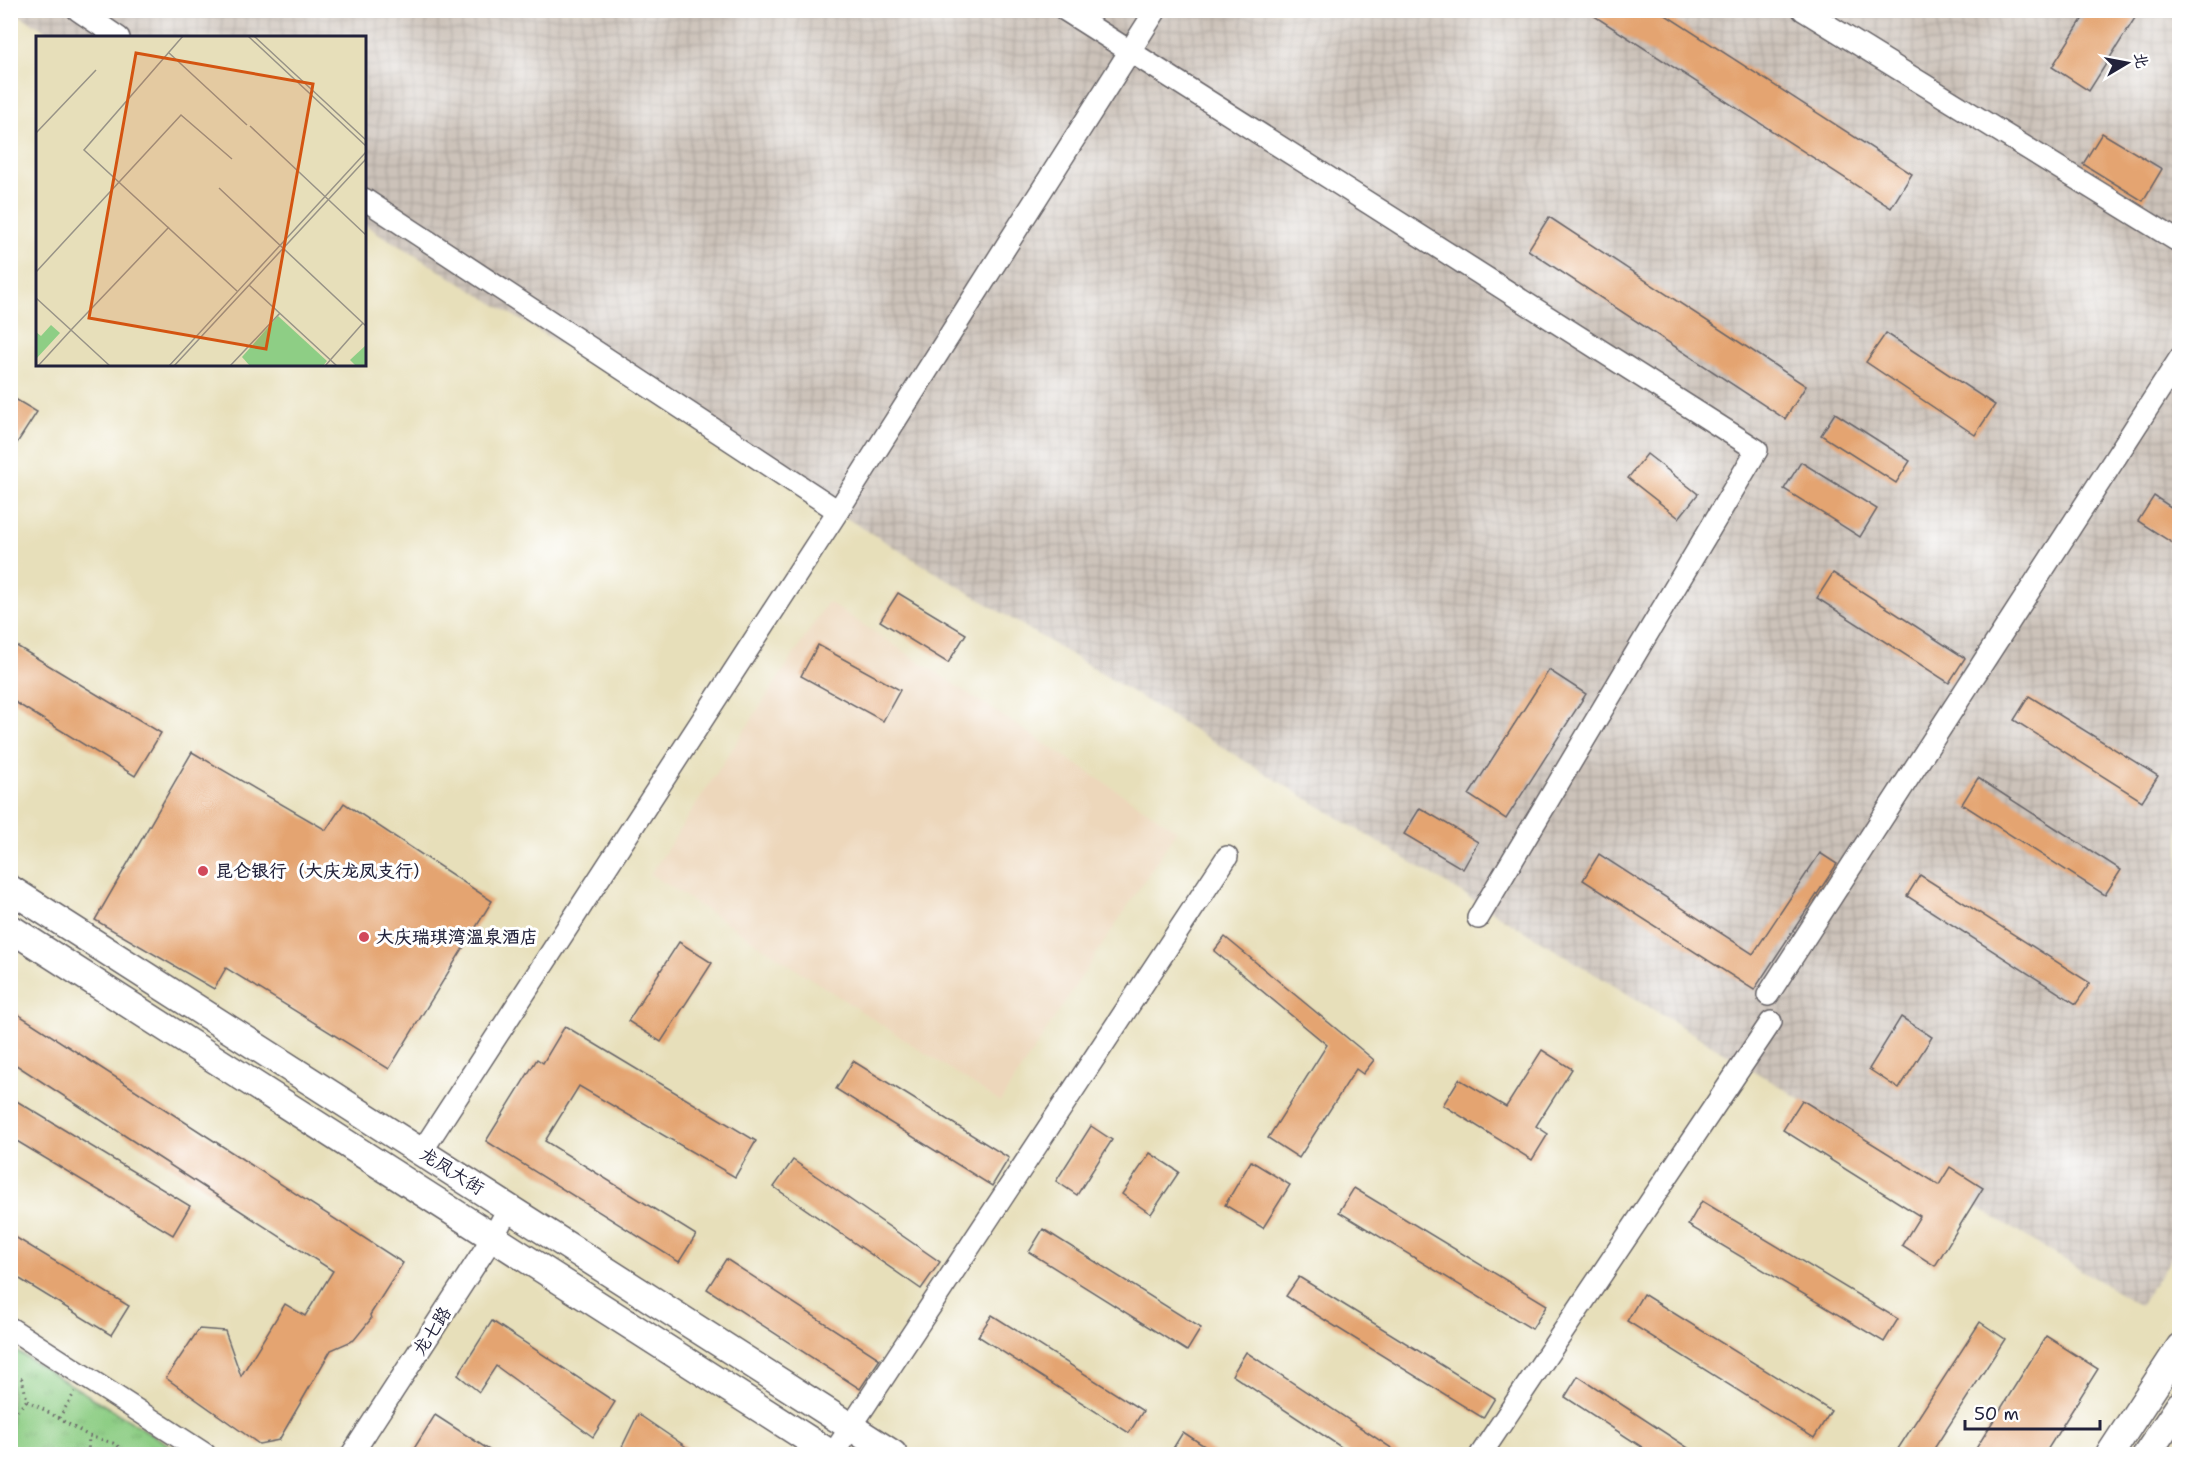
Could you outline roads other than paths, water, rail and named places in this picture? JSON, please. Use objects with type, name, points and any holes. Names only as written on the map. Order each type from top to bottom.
[{"type":"main road","name":"龙凤大街","points":[[10,889],[893,1455]]},
{"type":"main road","name":"龙凤大街","points":[[10,928],[832,1455]]},
{"type":"main road","points":[[2110,1455],[2180,1347]]},
{"type":"main road","points":[[2147,1455],[2180,1405]]},
{"type":"street","points":[[78,10],[116,36]]},
{"type":"street","points":[[1065,10],[1757,450],[1478,918]]},
{"type":"street","points":[[422,1152],[838,510],[1156,10]]},
{"type":"street","points":[[1803,10],[2176,240],[2180,238]]},
{"type":"street","points":[[366,200],[838,510]]},
{"type":"street","points":[[1768,995],[2180,358]]},
{"type":"street","points":[[832,1455],[1227,857]]},
{"type":"street","points":[[1481,1455],[1771,1022]]},
{"type":"street","name":"龙七路","points":[[352,1455],[493,1237],[509,1207]]},
{"type":"street","points":[[10,1328],[205,1455]]},
{"type":"place","name":"昆仑银行（大庆龙凤支行）","points":[[203,871]]},
{"type":"place","name":"大庆瑞琪湾温泉酒店","points":[[364,937]]}]
